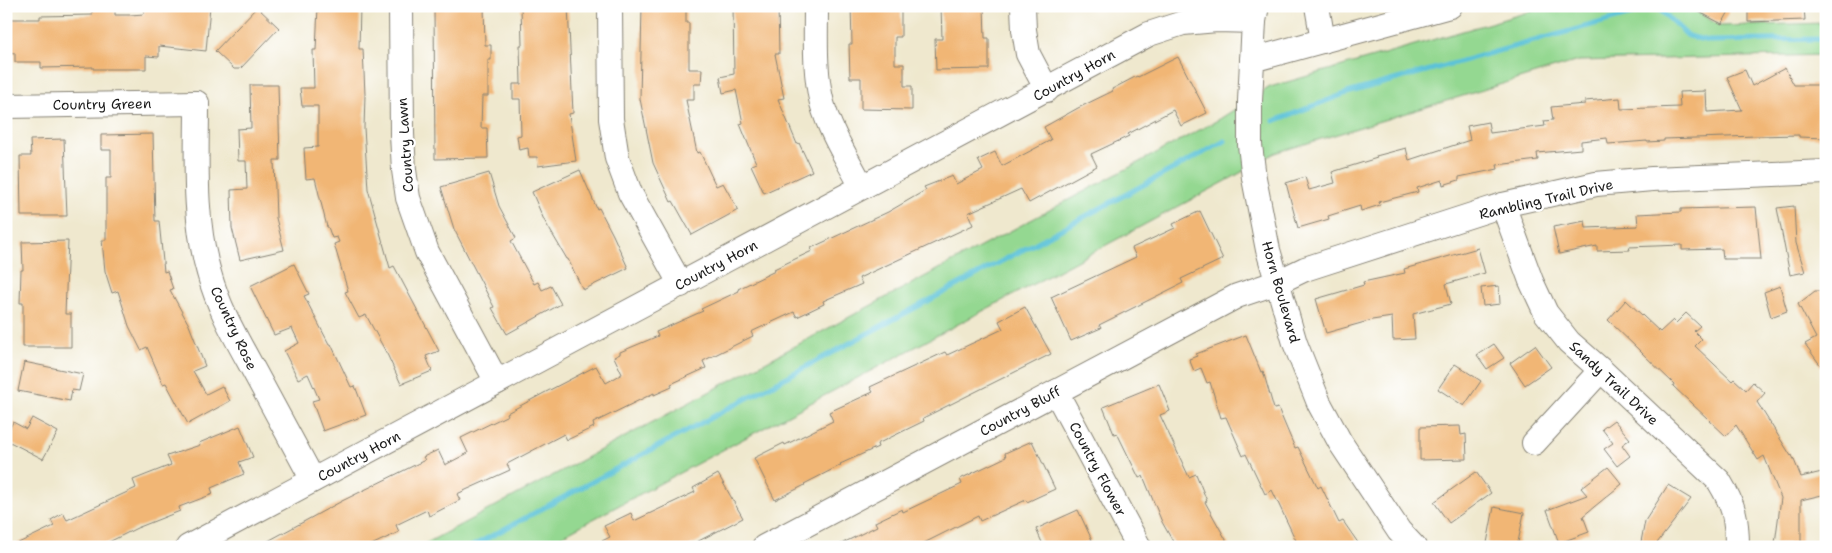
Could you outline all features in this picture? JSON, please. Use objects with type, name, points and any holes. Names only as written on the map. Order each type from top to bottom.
[{"type":"street","name":"Country Lawn","points":[[401,6],[402,134],[408,198],[427,252],[497,382]]},
{"type":"street","points":[[610,6],[611,119],[617,158],[630,193],[681,285]]},
{"type":"street","points":[[816,6],[817,67],[822,103],[862,187]]},
{"type":"street","points":[[1023,6],[1028,54],[1047,90]]},
{"type":"street","points":[[1317,6],[1323,41]]},
{"type":"street","points":[[1252,60],[1450,6]]},
{"type":"street","name":"Country Horn","points":[[188,547],[1149,34],[1183,23],[1256,14]]},
{"type":"street","name":"Horn Boulevard","points":[[1256,14],[1250,101],[1250,144],[1254,178],[1268,250],[1295,343],[1319,403],[1340,442],[1399,531],[1414,547]]},
{"type":"street","name":"Country Green","points":[[6,106],[197,103]]},
{"type":"street","name":"Country Rose","points":[[197,103],[196,187],[202,244],[209,273],[218,301],[231,328],[313,480]]},
{"type":"street","name":"Rambling Trail Drive","points":[[1278,282],[1305,269],[1503,206],[1605,184],[1652,179],[1826,172]]},
{"type":"street","name":"Sandy Trail Drive","points":[[1503,206],[1531,282],[1546,312],[1569,342],[1719,481],[1732,502],[1737,527],[1737,547]]},
{"type":"street","name":"Country Bluff","points":[[764,547],[1237,296],[1278,282]]},
{"type":"street","points":[[1534,443],[1601,370]]},
{"type":"street","name":"Country Flower","points":[[1056,392],[1139,547]]},
{"type":"green space","points":[[1549,6],[1688,6],[1720,26],[1826,23],[1826,55],[1578,61],[1275,153],[1228,180],[541,547],[419,547],[1218,120],[1270,87]]},
{"type":"building","points":[[92,6],[115,6],[115,15],[130,15],[144,14],[144,6],[210,6],[206,51],[159,46],[159,57],[146,56],[146,69],[41,68],[41,62],[15,62],[15,53],[6,52],[6,19],[40,19],[40,16],[92,15]]},
{"type":"building","points":[[318,6],[360,6],[359,49],[363,49],[364,128],[368,189],[390,268],[394,266],[439,351],[426,356],[432,371],[401,384],[366,315],[359,318],[345,292],[348,291],[334,244],[339,242],[337,237],[332,238],[327,227],[315,178],[306,179],[304,148],[318,147],[318,106],[302,106],[300,88],[314,88],[313,50],[316,50]]},
{"type":"building","points":[[434,6],[484,6],[485,45],[491,45],[491,60],[488,60],[488,96],[482,96],[481,128],[487,128],[488,158],[435,159]]},
{"type":"building","points":[[521,6],[568,6],[573,113],[569,114],[576,161],[538,166],[537,157],[529,157],[528,148],[519,150],[517,136],[521,135],[520,99],[513,99],[513,84],[521,84]]},
{"type":"building","points":[[642,6],[686,6],[686,23],[689,23],[689,69],[702,69],[701,84],[694,84],[694,100],[686,100],[697,153],[700,152],[716,186],[723,183],[738,210],[692,235],[673,201],[671,202],[653,163],[640,99]]},
{"type":"building","points":[[733,6],[778,6],[779,54],[775,54],[784,98],[778,99],[797,144],[799,143],[812,171],[764,193],[751,165],[756,163],[740,124],[743,123],[736,90],[723,93],[720,77],[734,74]]},
{"type":"building","points":[[851,6],[901,6],[901,37],[895,37],[895,64],[904,64],[904,86],[912,86],[912,110],[861,109],[861,78],[850,78],[849,44],[852,44]]},
{"type":"building","points":[[941,6],[984,6],[985,38],[989,38],[989,69],[936,70],[935,39],[942,39]]},
{"type":"building","points":[[1688,6],[1732,6],[1722,24]]},
{"type":"building","points":[[1748,6],[1804,6],[1805,20],[1748,22]]},
{"type":"building","points":[[257,7],[279,28],[240,69],[234,69],[215,51]]},
{"type":"building","points":[[1178,57],[1207,113],[1181,126],[1173,110],[1128,134],[1129,136],[1091,154],[1097,166],[1029,203],[1021,189],[968,213],[973,225],[859,278],[862,284],[823,301],[824,304],[797,317],[794,312],[751,332],[753,336],[703,361],[706,368],[671,384],[672,387],[654,395],[654,393],[593,423],[594,427],[567,440],[564,434],[507,464],[510,470],[457,494],[460,500],[429,516],[427,510],[396,525],[399,532],[367,547],[257,547],[342,501],[425,460],[423,457],[438,450],[445,465],[468,453],[461,438],[508,415],[507,413],[596,366],[606,383],[622,374],[614,357],[620,354],[620,352],[658,336],[656,332],[703,311],[701,309],[739,291],[738,289],[775,271],[774,269],[812,251],[811,248],[888,212],[926,190],[924,187],[952,176],[956,184],[983,170],[978,160],[995,152],[1002,166],[1051,140],[1044,127],[1113,91],[1112,89]]},
{"type":"building","points":[[1785,68],[1794,85],[1826,85],[1826,138],[1799,137],[1799,135],[1757,136],[1664,139],[1664,141],[1608,144],[1607,138],[1581,141],[1581,149],[1537,153],[1538,160],[1497,165],[1498,169],[1459,177],[1459,180],[1443,185],[1442,180],[1417,188],[1418,192],[1379,202],[1380,205],[1361,211],[1360,206],[1328,216],[1329,219],[1298,228],[1286,183],[1305,177],[1309,190],[1335,183],[1332,172],[1377,158],[1376,156],[1406,148],[1409,160],[1470,140],[1467,126],[1488,122],[1490,133],[1545,126],[1544,121],[1553,120],[1551,107],[1585,104],[1585,101],[1620,98],[1621,109],[1680,107],[1679,92],[1706,91],[1707,112],[1742,110],[1727,77],[1745,70],[1752,86]]},
{"type":"building","points":[[250,85],[278,85],[280,160],[274,160],[276,218],[284,250],[240,260],[232,228],[231,190],[247,189],[246,161],[238,161],[237,129],[251,128]]},
{"type":"building","points":[[153,134],[155,221],[159,221],[164,272],[167,271],[173,289],[170,290],[189,325],[205,366],[193,371],[206,394],[222,386],[230,401],[188,424],[166,383],[163,384],[147,347],[141,350],[129,326],[118,291],[112,293],[105,271],[102,240],[106,240],[106,178],[111,178],[111,150],[101,150],[101,135]]},
{"type":"building","points":[[64,139],[67,216],[21,216],[20,156],[31,156],[30,140]]},
{"type":"building","points":[[580,170],[597,209],[599,208],[628,268],[583,290],[568,259],[544,220],[532,192]]},
{"type":"building","points":[[489,173],[499,206],[516,238],[511,241],[534,284],[538,282],[542,290],[551,286],[561,304],[507,334],[492,308],[494,307],[454,229],[441,187]]},
{"type":"building","points":[[1794,206],[1796,243],[1805,272],[1790,275],[1777,208]]},
{"type":"building","points":[[1756,207],[1761,259],[1723,259],[1722,249],[1682,250],[1682,245],[1629,247],[1630,250],[1597,251],[1597,246],[1559,254],[1553,227],[1585,221],[1586,228],[1638,226],[1637,214],[1681,212],[1681,209]]},
{"type":"building","points":[[1200,211],[1223,259],[1181,279],[1183,283],[1099,325],[1101,328],[1071,341],[1051,297],[1136,257],[1132,248],[1175,228],[1173,224]]},
{"type":"building","points":[[68,241],[65,314],[71,314],[71,347],[23,347],[23,303],[20,303],[21,270],[23,270],[22,242]]},
{"type":"building","points":[[1478,248],[1485,273],[1446,284],[1451,304],[1413,314],[1415,339],[1393,340],[1392,317],[1372,320],[1326,333],[1316,299],[1364,285],[1363,282],[1405,273],[1404,269]]},
{"type":"building","points":[[294,264],[309,294],[304,296],[329,344],[331,344],[351,387],[355,386],[366,415],[323,431],[312,401],[319,399],[308,374],[298,379],[284,351],[299,343],[292,328],[274,335],[250,286]]},
{"type":"building","points":[[1499,286],[1500,304],[1483,306],[1481,288]]},
{"type":"building","points":[[1780,286],[1787,311],[1771,317],[1764,292]]},
{"type":"building","points":[[1815,291],[1820,291],[1826,299],[1826,373],[1805,344],[1816,338],[1798,304]]},
{"type":"building","points":[[1626,300],[1660,332],[1673,320],[1676,323],[1686,313],[1700,326],[1694,331],[1702,339],[1695,346],[1732,381],[1734,379],[1746,390],[1753,382],[1765,393],[1757,402],[1792,455],[1801,477],[1826,471],[1826,494],[1801,500],[1801,543],[1775,543],[1781,498],[1764,456],[1758,460],[1736,425],[1726,436],[1608,320]]},
{"type":"building","points":[[1025,307],[1051,354],[923,418],[924,421],[877,444],[878,447],[840,464],[775,500],[754,458],[833,421],[829,412],[873,392],[870,387],[945,352],[947,355],[1003,329],[999,321]]},
{"type":"building","points":[[1246,335],[1261,372],[1263,371],[1274,409],[1278,408],[1295,448],[1298,447],[1318,488],[1321,486],[1339,523],[1343,521],[1361,547],[1299,547],[1272,490],[1265,494],[1246,454],[1243,456],[1226,417],[1221,418],[1210,382],[1207,383],[1201,368],[1194,371],[1189,359],[1197,356],[1196,354]]},
{"type":"building","points":[[1494,344],[1504,358],[1487,369],[1477,355]]},
{"type":"building","points":[[1535,345],[1551,367],[1525,385],[1510,363]]},
{"type":"building","points":[[24,362],[83,374],[79,391],[72,390],[70,401],[18,391]]},
{"type":"building","points":[[1455,364],[1481,381],[1464,406],[1438,389]]},
{"type":"building","points":[[1159,384],[1170,411],[1160,415],[1189,477],[1196,474],[1207,501],[1205,502],[1230,547],[1176,547],[1162,522],[1143,476],[1139,478],[1117,433],[1114,434],[1103,407]]},
{"type":"building","points":[[32,418],[58,432],[43,459],[6,440],[6,435],[13,422],[26,429]]},
{"type":"building","points":[[1614,420],[1630,439],[1622,445],[1630,456],[1617,466],[1604,449],[1613,443],[1602,429]]},
{"type":"building","points":[[240,426],[253,457],[239,462],[244,474],[211,488],[213,494],[179,507],[180,511],[137,528],[99,547],[10,547],[54,526],[51,520],[63,513],[67,520],[136,488],[133,480],[171,465],[167,456],[200,445],[199,443]]},
{"type":"building","points":[[1460,426],[1461,435],[1466,434],[1467,459],[1420,460],[1420,427]]},
{"type":"building","points":[[1032,441],[1055,489],[980,521],[978,516],[916,547],[835,547],[877,526],[875,522],[902,509],[903,512],[962,484],[960,479],[1006,457],[1005,453]]},
{"type":"building","points":[[1608,467],[1622,484],[1583,516],[1589,532],[1559,543],[1547,510],[1587,495],[1581,488]]},
{"type":"building","points":[[1476,472],[1491,493],[1449,523],[1434,502]]},
{"type":"building","points":[[718,474],[743,518],[687,547],[590,547],[610,537],[604,526],[631,513],[634,521],[695,492],[693,488]]},
{"type":"building","points":[[1668,485],[1691,499],[1654,547],[1640,547],[1645,521]]},
{"type":"building","points":[[1494,507],[1524,513],[1517,547],[1487,543]]},
{"type":"building","points":[[1078,510],[1092,540],[1077,547],[1044,547],[1036,529]]},
{"type":"waterway","points":[[1274,121],[1347,93],[1660,6]]},
{"type":"waterway","points":[[1658,8],[1688,36],[1709,41],[1826,39]]},
{"type":"waterway","points":[[471,547],[1225,141]]}]
